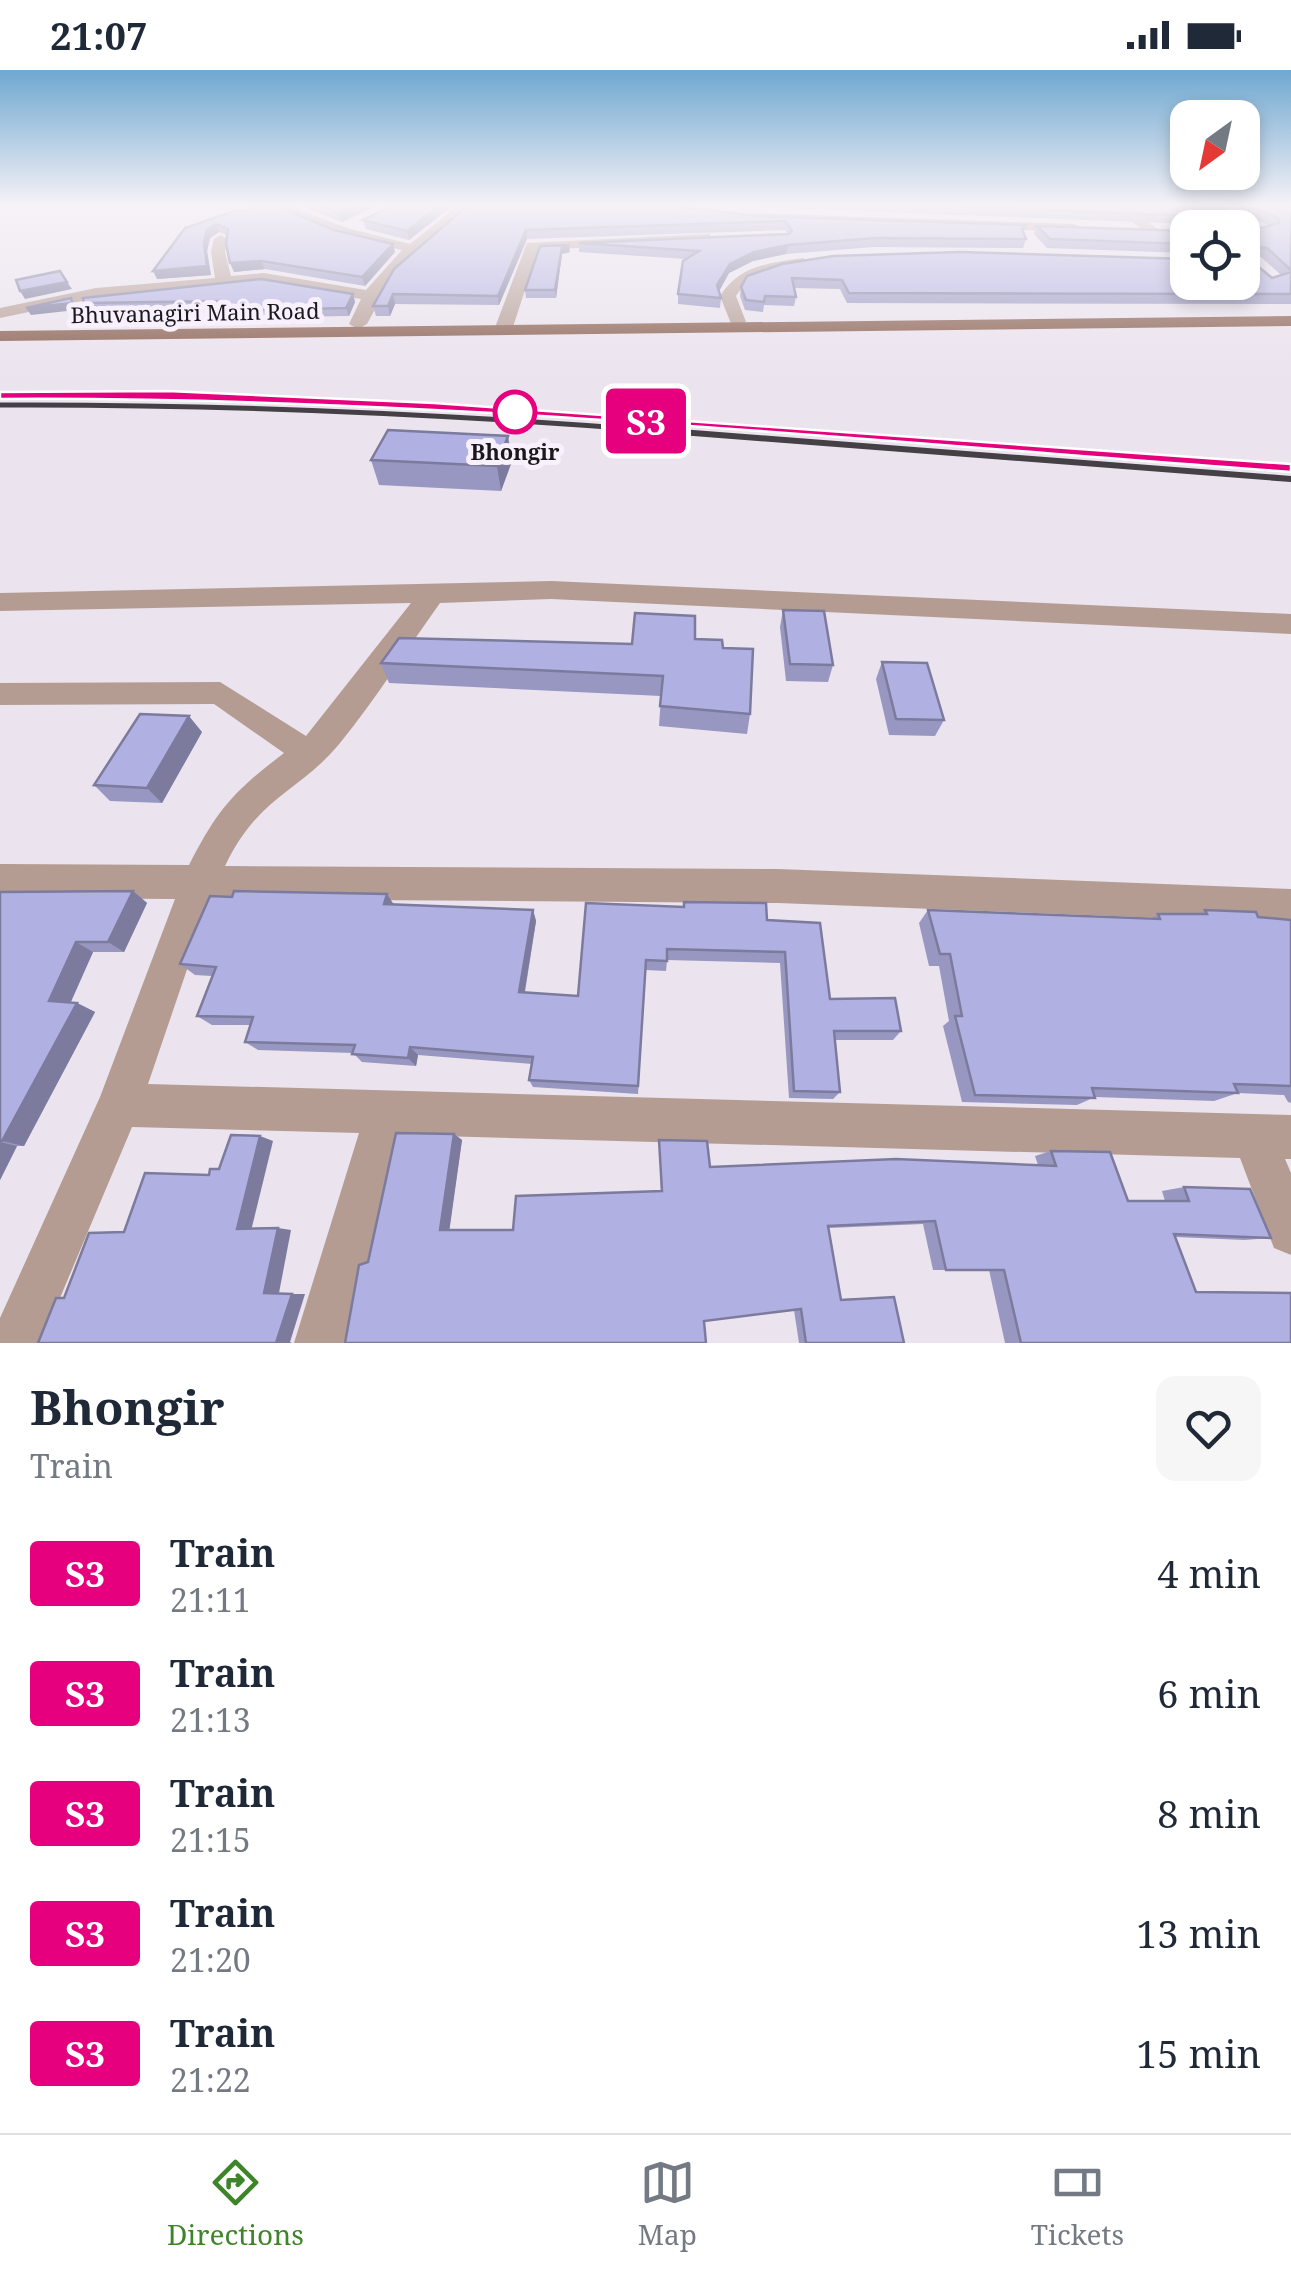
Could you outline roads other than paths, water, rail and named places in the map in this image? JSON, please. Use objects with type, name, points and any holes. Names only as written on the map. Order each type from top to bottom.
[{"type":"main road","name":"Bhuvanagiri Main Road","points":[[0,336],[1291,312]]},
{"type":"main road","name":"Bhuvanagiri Main Road","points":[[0,327],[1291,322]]},
{"type":"street","points":[[221,265],[224,282]]},
{"type":"street","points":[[358,324],[367,295],[397,265]]},
{"type":"street","points":[[504,326],[525,265]]},
{"type":"street","points":[[738,322],[728,296],[735,280],[750,272],[790,265]]},
{"type":"street","points":[[0,313],[96,294],[264,278],[367,295]]},
{"type":"street","points":[[0,602],[551,590],[1291,624]]},
{"type":"street","points":[[15,1343],[119,1105],[198,885],[238,810],[309,754],[345,714],[432,594]]},
{"type":"street","points":[[0,694],[220,692],[309,754]]},
{"type":"street","points":[[0,881],[778,886],[1291,906]]},
{"type":"street","points":[[119,1105],[1273,1137],[1291,1231]]},
{"type":"street","points":[[320,1343],[387,1112]]},
{"type":"railway","points":[[0,405],[337,411],[674,432]]},
{"type":"railway","points":[[642,429],[1291,479]]},
{"type":"train","name":"S3","points":[[0,396],[168,394],[434,407],[1291,468]]},
{"type":"place","name":"Bhongir","points":[[515,412]]}]
